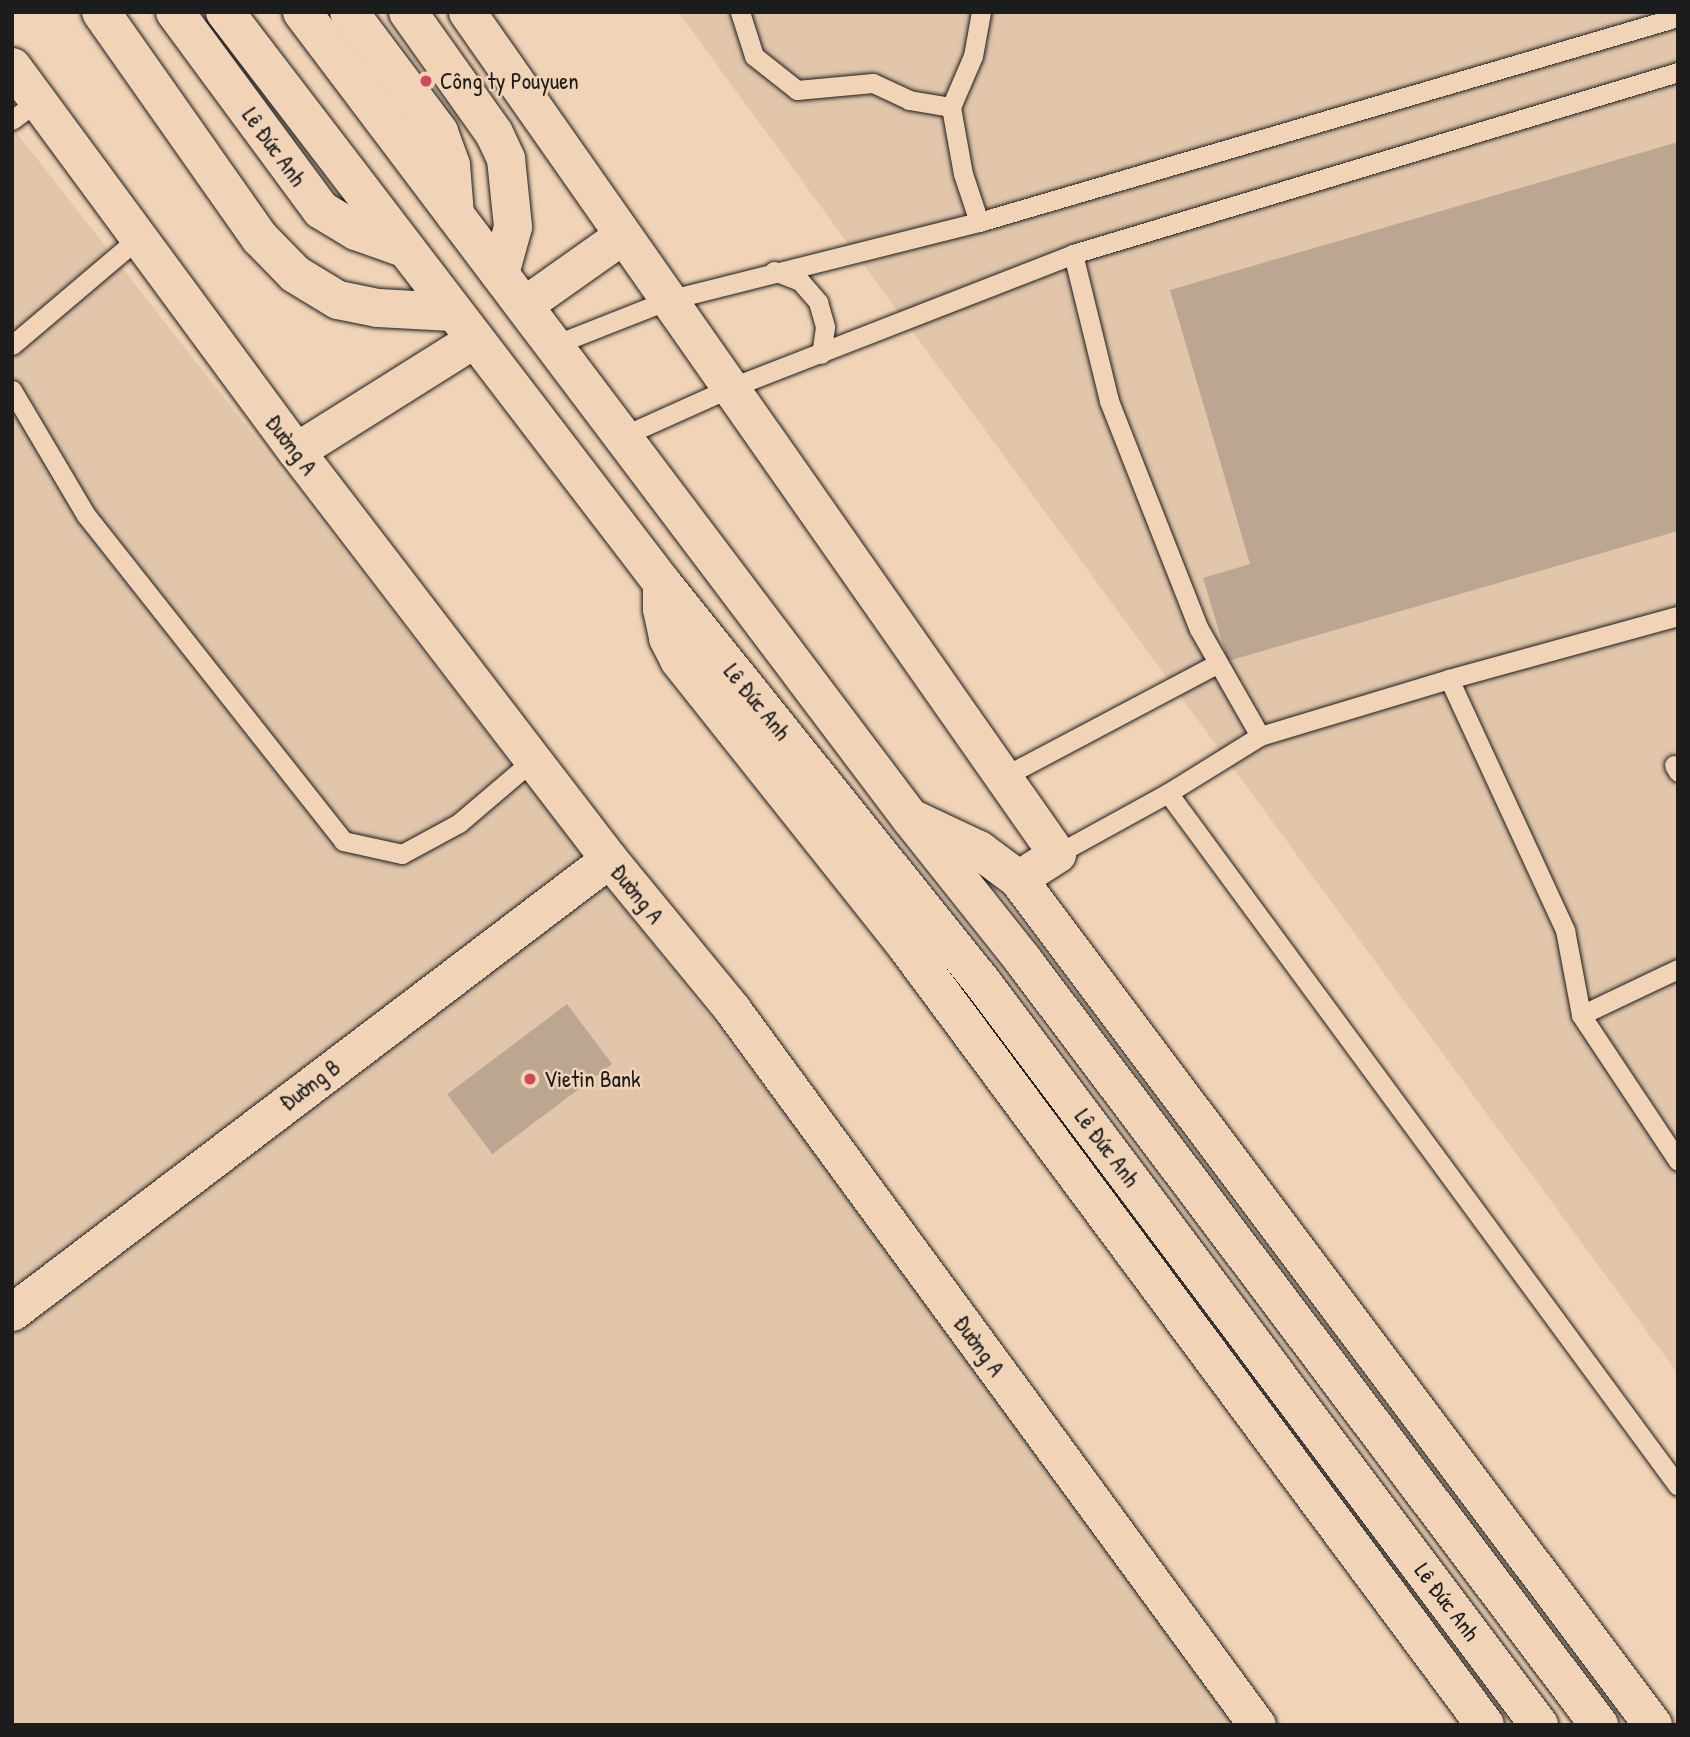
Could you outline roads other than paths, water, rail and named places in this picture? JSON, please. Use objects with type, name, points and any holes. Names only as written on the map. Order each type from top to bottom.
[{"type":"highway","points":[[101,12],[260,238],[295,274],[338,300],[463,326]]},
{"type":"highway","name":"Lê Đức Anh","points":[[175,12],[321,210],[356,231],[401,247]]},
{"type":"highway","name":"Lê Đức Anh","points":[[225,12],[401,247],[662,583],[982,982],[1539,1725]]},
{"type":"highway","name":"Lê Đức Anh","points":[[302,12],[911,819],[1023,960],[1599,1725]]},
{"type":"highway","points":[[349,12],[439,132],[451,165],[455,215]]},
{"type":"highway","points":[[408,12],[494,133],[506,159],[513,227],[500,274]]},
{"type":"highway","name":"Lê Đức Anh","points":[[662,583],[662,609],[668,638],[679,660],[915,958],[1485,1725]]},
{"type":"highway","points":[[911,819],[953,835],[1018,879],[1653,1725]]},
{"type":"highway","points":[[1018,879],[1023,960]]},
{"type":"street","points":[[467,12],[1057,854],[1018,879]]},
{"type":"street","name":"Đường A","points":[[12,66],[25,110],[138,238],[296,451],[609,859],[732,1009],[1258,1725]]},
{"type":"street","points":[[524,305],[623,235]]},
{"type":"street","points":[[296,451],[463,326]]},
{"type":"street","name":"Đường B","points":[[12,1312],[609,859]]},
{"type":"lane","points":[[740,12],[754,56],[797,90],[873,83],[909,100],[951,107]]},
{"type":"lane","points":[[979,222],[963,174],[951,107],[973,56],[981,12]]},
{"type":"lane","points":[[554,345],[668,300],[774,271],[979,222],[1678,17]]},
{"type":"lane","points":[[623,436],[730,388],[1073,254],[1678,72]]},
{"type":"lane","points":[[12,345],[138,238]]},
{"type":"lane","points":[[1073,254],[1109,401],[1199,629],[1260,736]]},
{"type":"lane","points":[[774,271],[800,281],[818,302],[825,327],[821,354]]},
{"type":"lane","points":[[12,390],[86,515],[343,841],[402,854],[459,823],[533,760]]},
{"type":"lane","points":[[1057,854],[1168,793],[1260,736],[1449,678],[1678,616]]},
{"type":"lane","points":[[1003,777],[1219,663]]},
{"type":"lane","points":[[1449,678],[1565,930],[1581,1015],[1678,1161]]},
{"type":"lane","points":[[1168,793],[1678,1486]]},
{"type":"lane","points":[[1581,1015],[1678,969]]},
{"type":"place","name":"Công ty Pouyuen","points":[[426,81]]},
{"type":"place","name":"Vietin Bank","points":[[530,1079]]}]
